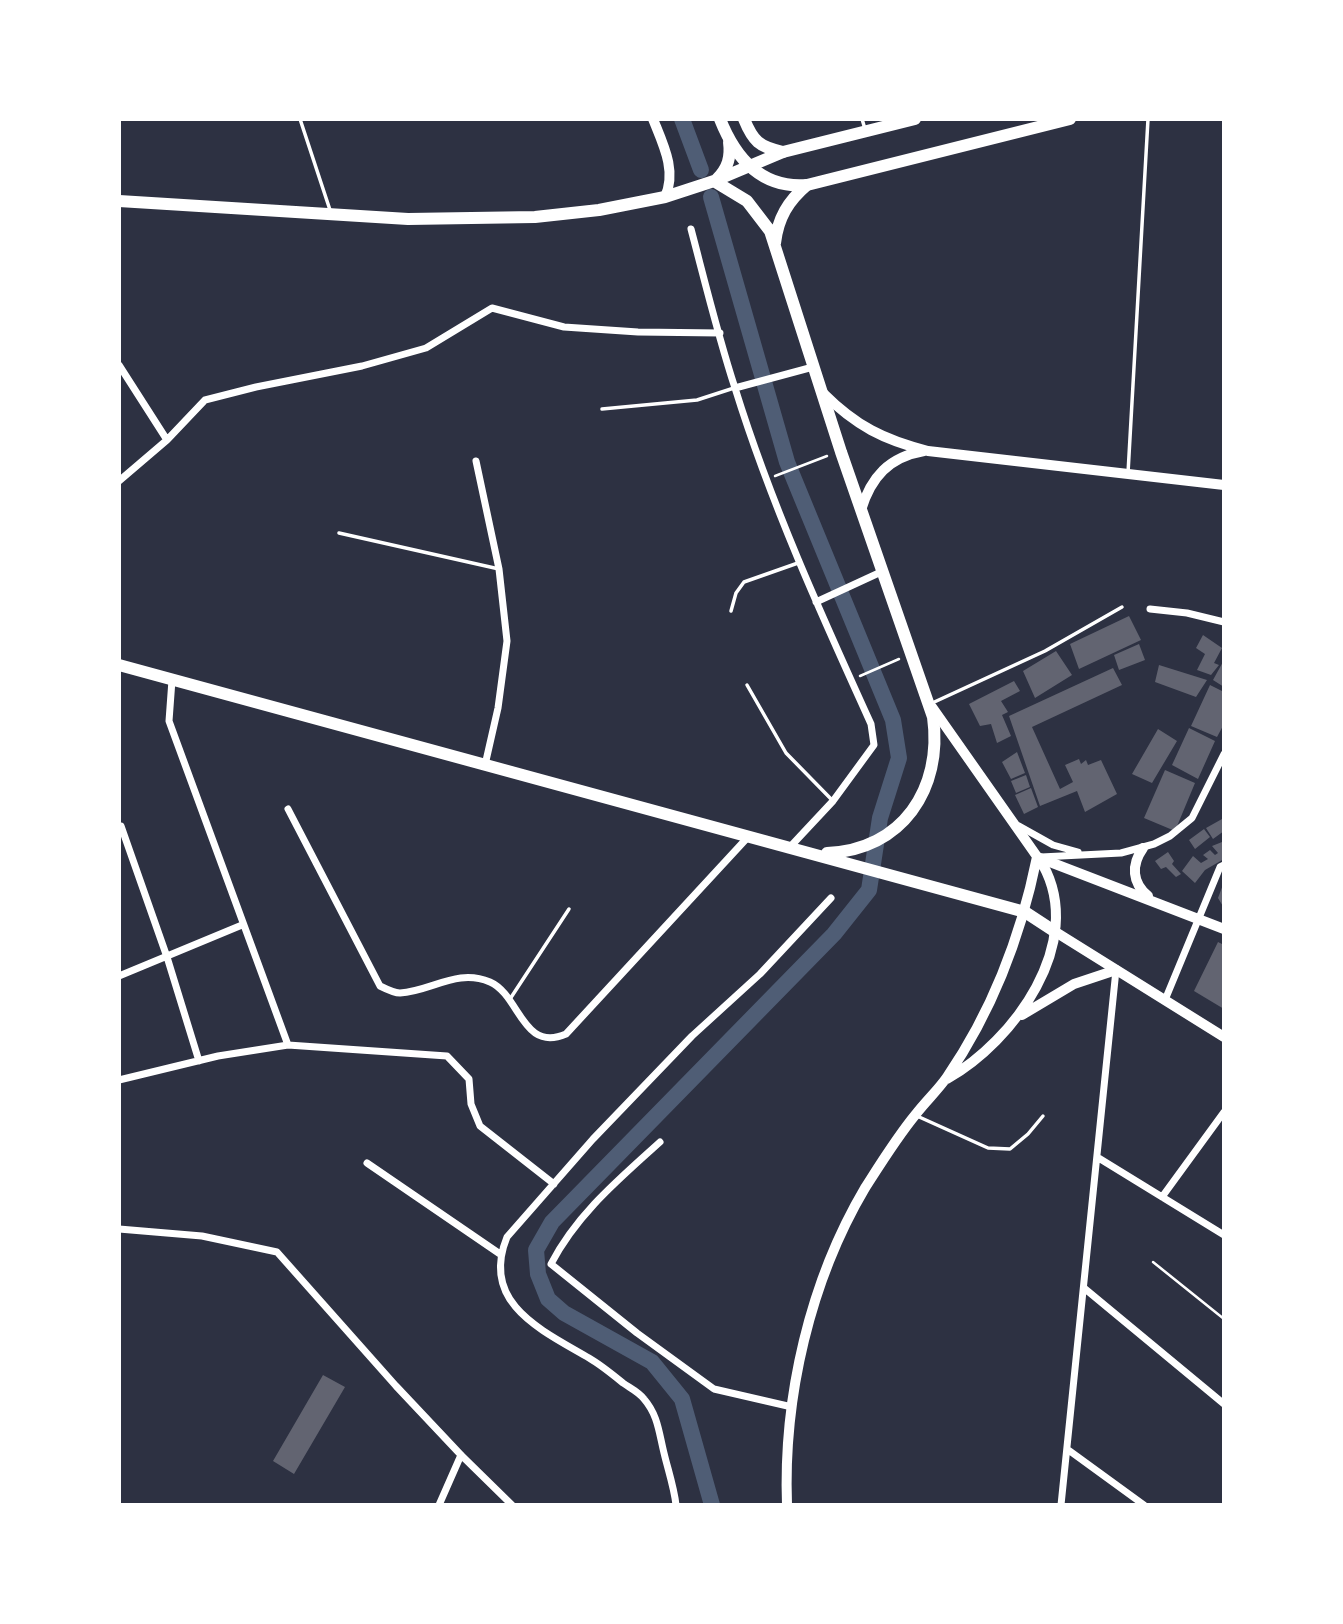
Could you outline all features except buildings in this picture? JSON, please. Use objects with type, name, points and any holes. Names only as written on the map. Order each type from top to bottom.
[{"type":"main road","points":[[653,119],[668,159],[670,178],[665,197]]},
{"type":"main road","points":[[720,119],[729,142],[748,166],[784,183],[807,185],[1070,119]]},
{"type":"main road","points":[[744,119],[750,132],[763,146],[783,152]]},
{"type":"main road","points":[[119,201],[420,219],[535,217],[599,210],[665,197],[714,181],[783,152],[864,125],[915,119]]},
{"type":"main road","points":[[729,142],[735,146],[744,146],[749,140],[750,132]]},
{"type":"main road","points":[[714,181],[724,173],[729,161],[729,142]]},
{"type":"main road","points":[[714,181],[737,194],[756,210],[775,243],[820,391],[881,572],[930,704],[935,743],[929,780],[911,813],[888,835],[864,847],[829,856]]},
{"type":"main road","points":[[775,243],[781,215],[807,185]]},
{"type":"main road","points":[[119,666],[789,848],[829,856],[1025,912],[1054,931]]},
{"type":"main road","points":[[930,704],[1037,857],[1048,874],[1054,892],[1054,931],[1041,977],[1017,1018]]},
{"type":"main road","points":[[787,1505],[792,1407],[811,1317],[843,1231],[864,1191],[915,1115],[945,1080],[988,1008],[1005,970],[1025,912],[1037,857]]},
{"type":"main road","points":[[945,1080],[977,1059],[1017,1018],[1045,999],[1074,984],[1116,970]]},
{"type":"street","points":[[691,229],[735,388],[798,563],[871,724],[874,745],[832,801],[789,848]]},
{"type":"street","points":[[119,481],[167,440],[205,400],[362,366],[426,348],[492,308],[564,327],[638,332],[720,333]]},
{"type":"street","points":[[119,365],[167,440]]},
{"type":"street","points":[[735,388],[813,367]]},
{"type":"street","points":[[820,391],[843,413],[869,430],[898,443],[928,451],[1224,485]]},
{"type":"street","points":[[861,510],[866,491],[877,475],[891,462],[909,454],[928,451]]},
{"type":"street","points":[[475,461],[499,569],[507,641],[498,708],[485,765]]},
{"type":"street","points":[[816,602],[881,572]]},
{"type":"street","points":[[1150,609],[1187,613],[1224,622]]},
{"type":"street","points":[[172,680],[169,722],[288,1045]]},
{"type":"street","points":[[1037,857],[1103,855],[1143,848],[1170,836],[1192,818],[1224,754]]},
{"type":"street","points":[[289,810],[380,986],[398,993],[476,976],[496,985],[531,1030],[542,1038],[554,1039],[566,1034],[748,837]]},
{"type":"street","points":[[1010,818],[1030,834],[1053,845],[1103,855]]},
{"type":"street","points":[[121,826],[167,957],[199,1061]]},
{"type":"street","points":[[1143,848],[1136,857],[1135,879],[1139,889],[1157,903]]},
{"type":"street","points":[[1037,857],[1224,929]]},
{"type":"street","points":[[1165,1000],[1220,867],[1224,865]]},
{"type":"street","points":[[676,1505],[655,1414],[643,1397],[592,1359],[543,1332],[515,1307],[503,1289],[499,1270],[500,1254],[507,1237],[593,1139],[683,1045],[760,974],[831,898]]},
{"type":"street","points":[[119,976],[242,925]]},
{"type":"street","points":[[1054,931],[1224,1037]]},
{"type":"street","points":[[1061,1505],[1116,970]]},
{"type":"street","points":[[119,1080],[199,1061],[288,1045],[447,1056],[470,1079],[471,1104],[480,1126],[554,1184]]},
{"type":"street","points":[[1162,1197],[1224,1112]]},
{"type":"street","points":[[660,1142],[596,1200],[565,1237],[551,1264],[637,1333],[714,1389],[792,1407]]},
{"type":"street","points":[[1097,1157],[1224,1235]]},
{"type":"street","points":[[367,1163],[500,1254]]},
{"type":"street","points":[[119,1229],[202,1236],[276,1252],[396,1386],[512,1505]]},
{"type":"street","points":[[1084,1288],[1224,1404]]},
{"type":"street","points":[[1067,1449],[1144,1505]]},
{"type":"street","points":[[439,1505],[461,1455]]},
{"type":"lane","points":[[300,119],[332,215]]},
{"type":"lane","points":[[1128,475],[1147,119]]},
{"type":"lane","points":[[602,409],[698,400],[735,388]]},
{"type":"lane","points":[[339,533],[499,569]]},
{"type":"lane","points":[[731,611],[736,593],[744,582],[798,563]]},
{"type":"lane","points":[[930,704],[1045,651],[1122,607]]},
{"type":"lane","points":[[747,685],[786,753],[832,801]]},
{"type":"lane","points":[[509,1001],[569,909]]},
{"type":"lane","points":[[915,1115],[988,1148],[1010,1149],[1028,1134],[1043,1115]]},
{"type":"path","points":[[780,473],[815,460]]},
{"type":"path","points":[[864,674],[892,661]]},
{"type":"path","points":[[1153,1262],[1224,1319]]},
{"type":"waterway","points":[[682,119],[701,170]]},
{"type":"waterway","points":[[711,197],[787,462],[893,720],[899,758],[880,818],[869,890],[834,934],[552,1222],[536,1250],[538,1274],[548,1299],[564,1313],[652,1362],[682,1399],[712,1505]]}]
